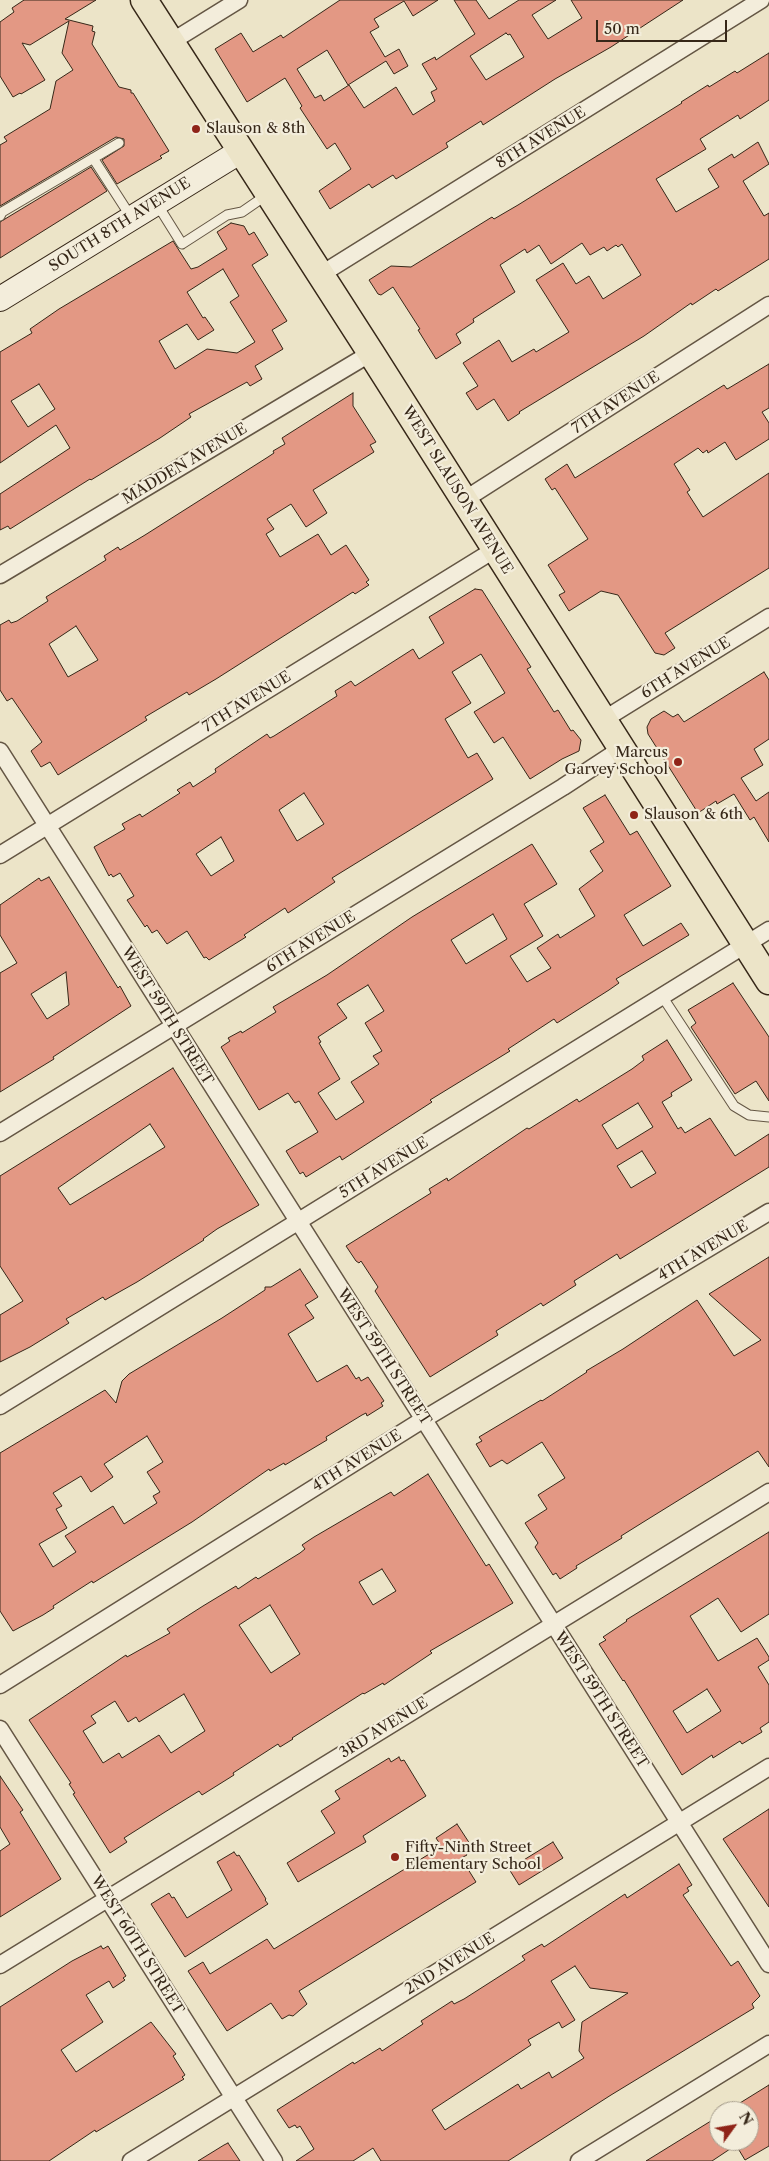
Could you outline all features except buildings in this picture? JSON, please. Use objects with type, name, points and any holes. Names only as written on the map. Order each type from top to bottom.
[{"type":"main road","name":"WEST SLAUSON AVENUE","points":[[144,0],[371,353],[494,550],[769,981]]},
{"type":"street","points":[[171,42],[239,0]]},
{"type":"street","name":"8TH AVENUE","points":[[320,275],[761,0]]},
{"type":"street","name":"SOUTH 8TH AVENUE","points":[[1,296],[241,151]]},
{"type":"street","name":"7TH AVENUE","points":[[464,500],[769,305]]},
{"type":"street","name":"MADDEN AVENUE","points":[[0,575],[371,353]]},
{"type":"street","name":"7TH AVENUE","points":[[0,855],[494,550]]},
{"type":"street","name":"6TH AVENUE","points":[[603,720],[769,617]]},
{"type":"street","name":"6TH AVENUE","points":[[0,1133],[546,797],[621,748]]},
{"type":"street","name":"WEST 59TH STREET","points":[[0,751],[769,1964]]},
{"type":"street","name":"5TH AVENUE","points":[[0,1406],[769,930]]},
{"type":"street","name":"4TH AVENUE","points":[[0,1686],[424,1419],[769,1212]]},
{"type":"street","name":"3RD AVENUE","points":[[0,1965],[769,1492]]},
{"type":"street","name":"WEST 60TH STREET","points":[[0,1729],[274,2161]]},
{"type":"street","name":"2ND AVENUE","points":[[131,2161],[769,1767]]},
{"type":"street","points":[[579,2161],[769,2044]]},
{"type":"lane","points":[[0,216],[2,212],[119,143]]},
{"type":"lane","points":[[93,158],[131,218]]},
{"type":"lane","points":[[156,203],[182,244],[227,215],[242,212],[268,194]]},
{"type":"lane","points":[[662,996],[734,1106],[749,1115],[769,1117]]},
{"type":"place","name":"Slauson & 8th","points":[[196,129]]},
{"type":"place","name":"Marcus Garvey School","points":[[678,762]]},
{"type":"place","name":"Slauson & 6th","points":[[634,815]]},
{"type":"place","name":"Fifty-Ninth Street Elementary School","points":[[395,1857]]}]
